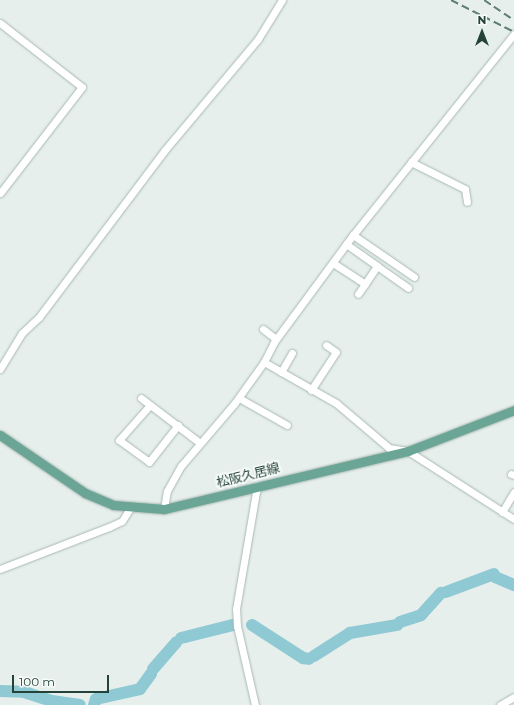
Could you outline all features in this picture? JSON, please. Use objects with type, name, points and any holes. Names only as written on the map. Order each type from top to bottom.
[{"type":"main road","name":"松阪久居線","points":[[0,436],[85,493],[113,505],[130,508],[164,509],[408,451],[514,410]]},
{"type":"street","points":[[0,369],[22,333],[40,317],[164,151],[258,39],[282,0]]},
{"type":"street","points":[[0,23],[82,87],[0,193]]},
{"type":"street","points":[[164,509],[172,479],[200,442],[239,398],[264,362],[276,339],[346,244],[514,34]]},
{"type":"street","points":[[411,162],[465,188],[467,202]]},
{"type":"street","points":[[353,235],[414,277]]},
{"type":"street","points":[[346,244],[408,288]]},
{"type":"street","points":[[333,263],[365,284]]},
{"type":"street","points":[[358,294],[377,266]]},
{"type":"street","points":[[263,329],[276,339]]},
{"type":"street","points":[[311,390],[336,352],[326,345]]},
{"type":"street","points":[[281,372],[292,352]]},
{"type":"street","points":[[264,362],[336,403],[389,448],[408,451],[514,519]]},
{"type":"street","points":[[141,398],[200,442]]},
{"type":"street","points":[[239,398],[286,426]]},
{"type":"street","points":[[150,405],[119,440],[149,462],[178,425]]},
{"type":"street","points":[[255,705],[237,626],[236,609],[257,486]]},
{"type":"street","points":[[502,512],[514,492]]},
{"type":"street","points":[[0,569],[122,521],[130,508]]},
{"type":"street","points":[[500,705],[514,697]]},
{"type":"waterway","points":[[446,592],[494,574]]},
{"type":"waterway","points":[[495,577],[514,585]]},
{"type":"waterway","points":[[400,622],[421,615],[441,593]]},
{"type":"waterway","points":[[181,638],[233,625]]},
{"type":"waterway","points":[[252,625],[303,658],[309,659]]},
{"type":"waterway","points":[[314,656],[350,633],[397,625]]},
{"type":"waterway","points":[[153,669],[176,643]]},
{"type":"waterway","points":[[94,705],[96,699],[140,689],[151,674]]},
{"type":"waterway","points":[[0,691],[24,692],[52,701],[80,705]]},
{"type":"railway","points":[[451,0],[514,32]]},
{"type":"railway","points":[[484,0],[514,20]]}]
